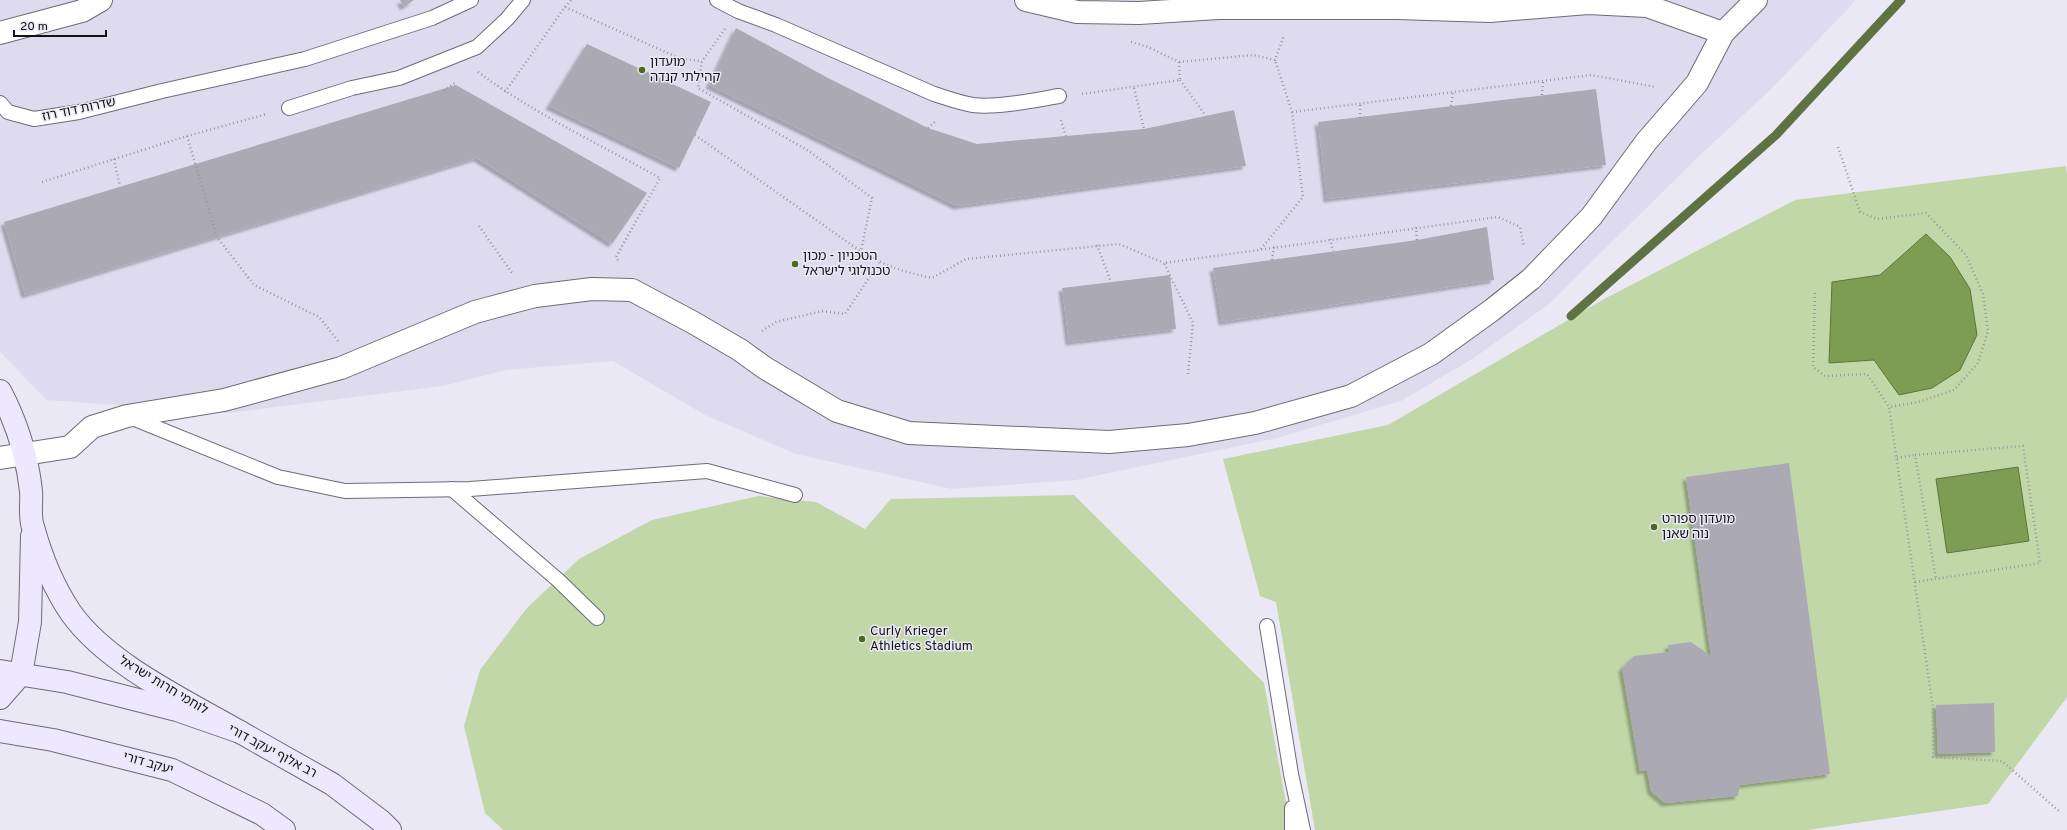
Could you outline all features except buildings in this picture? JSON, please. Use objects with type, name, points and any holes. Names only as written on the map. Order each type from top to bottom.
[{"type":"main road","name":"לוחמי חרות ישראל","points":[[0,391],[12,414],[26,454],[31,492],[32,526],[56,586],[71,613],[99,644],[130,668],[240,732]]},
{"type":"main road","points":[[0,698],[30,622],[32,526]]},
{"type":"main road","name":"רב אלוף יעקב דורי","points":[[10,673],[67,682],[176,710],[240,732],[332,784],[381,821],[390,830]]},
{"type":"main road","name":"יעקב דורי","points":[[0,731],[68,744],[172,770],[262,814],[284,830]]},
{"type":"street","points":[[0,33],[82,11],[101,0]]},
{"type":"street","points":[[1026,0],[1077,12],[1139,13],[1218,8],[1397,8],[1490,11],[1588,3],[1647,6],[1723,33]]},
{"type":"street","points":[[0,458],[70,448],[92,427],[127,416],[224,400],[326,372],[475,312],[535,296],[592,289],[632,290],[694,322],[740,350],[765,368],[837,411],[909,433],[1110,442],[1188,435],[1255,423],[1351,396],[1431,354],[1492,310],[1531,279],[1590,217],[1646,142],[1697,83],[1723,33],[1756,0]]},
{"type":"lane","name":"שדרות דוד רוז","points":[[0,102],[8,112],[34,119],[78,112],[162,91],[305,59],[432,18],[471,0]]},
{"type":"lane","points":[[289,108],[352,88],[399,78],[453,58],[477,47],[507,19],[523,0]]},
{"type":"lane","points":[[717,0],[738,11],[776,25],[934,94],[957,101],[974,105],[1059,96]]},
{"type":"lane","points":[[127,416],[278,477],[345,491],[452,489],[591,481],[707,471],[796,495]]},
{"type":"lane","points":[[452,489],[558,580],[597,618]]},
{"type":"lane","points":[[1267,626],[1291,774],[1303,830]]},
{"type":"lane","points":[[1291,774],[1292,830]]},
{"type":"path","points":[[505,92],[564,7],[571,0]]},
{"type":"path","points":[[564,7],[681,59],[702,61]]},
{"type":"path","points":[[738,11],[702,61],[698,88],[809,151],[872,198],[861,251]]},
{"type":"path","points":[[1260,249],[1304,198],[1292,112],[1275,60],[1283,38],[1281,33]]},
{"type":"path","points":[[1126,40],[1148,47],[1179,62],[1253,55],[1275,60]]},
{"type":"path","points":[[453,58],[473,68],[505,92],[566,128],[660,178],[616,257],[632,290]]},
{"type":"path","points":[[1179,62],[1180,80],[1206,116]]},
{"type":"path","points":[[1292,112],[1591,75],[1689,93]]},
{"type":"path","points":[[1059,96],[1134,88],[1180,80]]},
{"type":"path","points":[[1542,95],[1543,80]]},
{"type":"path","points":[[1134,88],[1144,129]]},
{"type":"path","points":[[1451,106],[1453,92]]},
{"type":"path","points":[[1360,104],[1360,118]]},
{"type":"path","points":[[42,182],[187,136],[289,108]]},
{"type":"path","points":[[695,135],[879,263],[899,271],[932,278],[966,259],[1119,244],[1164,263],[1416,227],[1498,217],[1520,227],[1531,279]]},
{"type":"path","points":[[187,136],[217,237],[254,285],[319,317]]},
{"type":"path","points":[[1838,147],[1860,212],[1877,220],[1926,213],[1966,255],[1983,294],[1988,331],[1978,363],[1954,390],[1918,402],[1889,407]]},
{"type":"path","points":[[114,159],[120,186]]},
{"type":"path","points":[[479,226],[516,278],[535,296]]},
{"type":"path","points":[[1416,227],[1417,240]]},
{"type":"path","points":[[1330,239],[1332,251]]},
{"type":"path","points":[[1097,245],[1111,282]]},
{"type":"path","points":[[1272,260],[1274,247]]},
{"type":"path","points":[[740,350],[766,327],[776,322],[822,311],[845,314],[879,263]]},
{"type":"path","points":[[1164,263],[1193,323],[1188,374]]},
{"type":"path","points":[[1815,293],[1813,367],[1825,376],[1867,374],[1889,407],[1933,708],[1933,757],[2002,761],[2060,812]]},
{"type":"path","points":[[1896,458],[2023,446],[2040,563],[1915,582]]},
{"type":"path","points":[[1915,455],[1936,579]]},
{"type":"shaded area","name":"הטכניון - מכון טכנולוגי לישראל","points":[[0,0],[1856,0],[1770,90],[1696,159],[1549,304],[1474,358],[1401,401],[1277,438],[1076,480],[952,489],[796,454],[705,415],[613,361],[506,370],[442,386],[228,413],[47,400],[0,352]]},
{"type":"shaded area","name":"מועדון ספורט נוה שאנן","points":[[2066,166],[2067,697],[1988,804],[1807,830],[1315,830],[1276,602],[1260,596],[1223,459],[1388,425],[1606,298],[1795,200]]},
{"type":"shaded area","points":[[1926,234],[1950,257],[1970,289],[1977,335],[1960,370],[1932,388],[1899,395],[1874,360],[1829,363],[1832,282],[1880,275]]},
{"type":"shaded area","points":[[2018,467],[2029,541],[1947,553],[1936,479]]},
{"type":"shaded area","name":"Curly Krieger Athletics Stadium","points":[[1074,495],[1264,683],[1291,830],[503,830],[485,813],[464,726],[480,670],[527,608],[579,559],[652,520],[758,496],[816,502],[865,529],[891,499]]},
{"type":"waterway","points":[[1571,316],[1776,135],[1901,0]]},
{"type":"place","name":"מועדון קהילתי קנדה","points":[[642,70]]},
{"type":"place","name":"הטכניון - מכון טכנולוגי לישראל","points":[[795,264]]},
{"type":"place","name":"מועדון ספורט נוה שאנן","points":[[1654,527]]},
{"type":"place","name":"Curly Krieger Athletics Stadium","points":[[862,639]]}]
